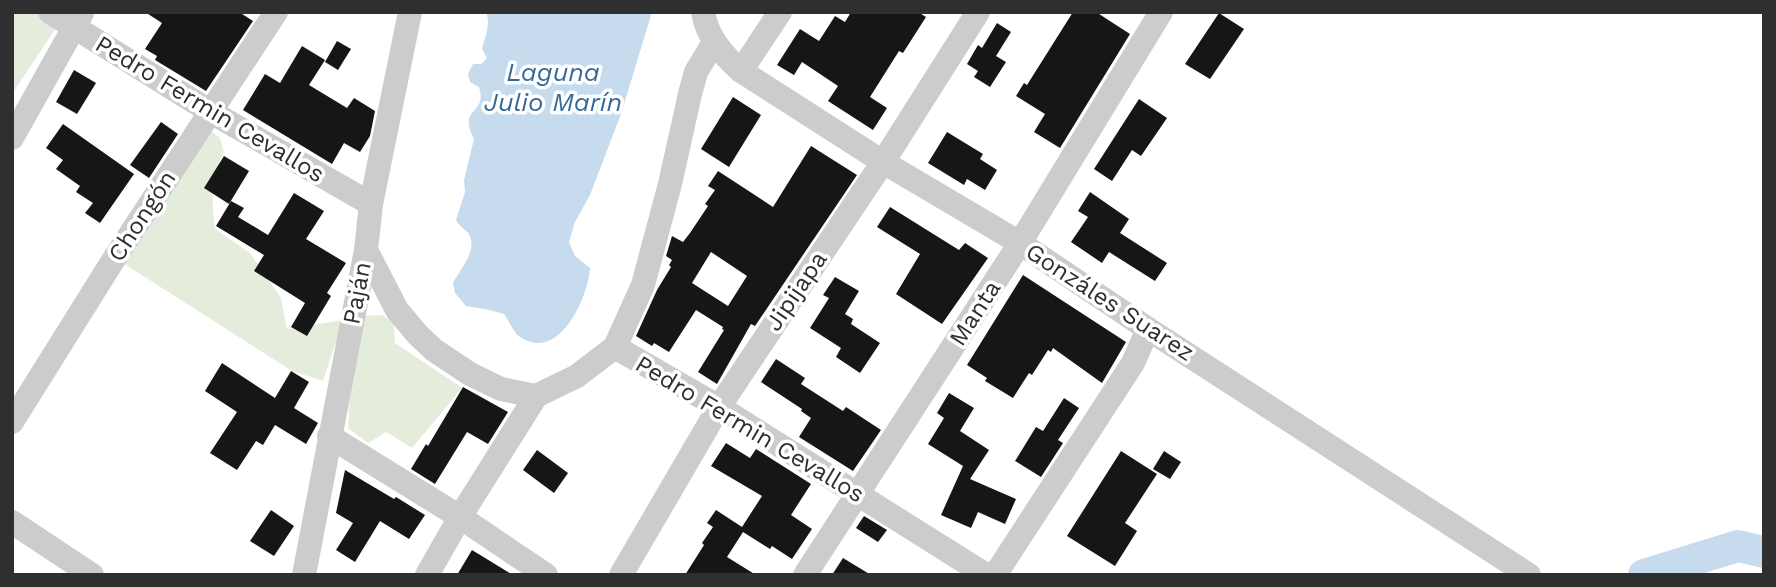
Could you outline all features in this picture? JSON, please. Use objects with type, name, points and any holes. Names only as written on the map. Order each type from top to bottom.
[{"type":"street","name":"Pedro Fermin Cevallos","points":[[50,12],[78,19],[211,112],[371,204]]},
{"type":"street","name":"Chongón","points":[[12,422],[114,258],[276,12]]},
{"type":"street","name":"Paján","points":[[304,575],[366,250],[371,204],[410,12]]},
{"type":"street","points":[[741,71],[780,12]]},
{"type":"street","name":"Jipijapa","points":[[621,575],[719,407],[883,162],[978,12]]},
{"type":"street","name":"Manta","points":[[805,575],[1020,243],[1161,12]]},
{"type":"street","name":"Gonzáles Suarez","points":[[704,16],[714,42],[741,71],[883,162],[1020,243],[1148,329],[1529,575]]},
{"type":"street","points":[[12,138],[78,19]]},
{"type":"street","points":[[615,347],[643,285],[696,72],[714,42]]},
{"type":"street","points":[[366,250],[397,310],[434,351],[470,374],[501,388],[536,396],[426,575]]},
{"type":"street","points":[[995,575],[1133,363],[1148,329]]},
{"type":"street","name":"Pedro Fermin Cevallos","points":[[536,396],[577,376],[615,347],[719,407],[986,575]]},
{"type":"street","points":[[329,436],[460,517],[546,575]]},
{"type":"street","points":[[12,522],[92,575]]},
{"type":"green space","points":[[12,12],[37,12],[58,25],[12,94]]},
{"type":"green space","points":[[209,130],[220,138],[224,152],[213,190],[215,229],[250,253],[281,298],[287,329],[343,320],[323,381],[292,371],[123,263]]},
{"type":"green space","points":[[382,315],[394,323],[395,343],[462,388],[412,448],[386,432],[368,443],[348,428],[353,344],[364,316]]},
{"type":"water","name":"Laguna Julio Marín","points":[[486,12],[652,12],[621,114],[569,242],[575,256],[590,268],[584,295],[569,324],[559,335],[547,341],[534,343],[520,337],[504,314],[466,306],[455,293],[453,282],[468,258],[471,245],[468,233],[456,220],[465,192],[464,180],[474,139],[470,116],[480,103],[481,96],[479,87],[470,82],[468,74],[473,64],[481,64],[487,58],[482,49],[488,26]]},
{"type":"building","points":[[145,12],[239,12],[253,21],[206,91],[155,60],[157,56],[145,49],[162,23]]},
{"type":"building","points":[[851,12],[918,12],[926,17],[903,53],[899,51],[870,97],[887,108],[873,130],[828,101],[838,86],[802,62],[794,75],[777,65],[800,29],[819,41],[835,16],[845,22]]},
{"type":"building","points":[[1073,12],[1096,12],[1130,34],[1060,148],[1034,132],[1045,114],[1016,96],[1024,83],[1027,85]]},
{"type":"building","points":[[1219,13],[1244,29],[1210,79],[1185,64]]},
{"type":"building","points":[[997,23],[1011,32],[996,56],[1006,62],[990,87],[974,77],[978,71],[967,64],[978,45],[982,48]]},
{"type":"building","points":[[337,41],[351,49],[338,70],[325,62]]},
{"type":"building","points":[[302,46],[325,60],[309,85],[347,108],[354,98],[375,111],[370,136],[360,152],[344,143],[332,164],[243,110],[265,74],[280,83]]},
{"type":"building","points":[[74,70],[96,83],[77,114],[56,102]]},
{"type":"building","points":[[733,97],[761,115],[729,167],[701,149]]},
{"type":"building","points":[[1139,99],[1167,118],[1141,156],[1132,150],[1112,181],[1094,169]]},
{"type":"building","points":[[161,122],[178,134],[149,178],[130,165]]},
{"type":"building","points":[[63,124],[134,174],[100,223],[85,213],[93,203],[76,192],[80,186],[56,169],[63,160],[46,148]]},
{"type":"building","points":[[947,132],[983,154],[980,159],[997,170],[985,190],[967,179],[964,185],[928,163]]},
{"type":"building","points":[[811,146],[857,175],[755,326],[751,324],[717,384],[698,372],[724,330],[696,310],[669,352],[636,336],[671,267],[669,265],[672,260],[666,256],[672,236],[683,242],[690,233],[708,206],[705,204],[715,190],[708,186],[718,171],[773,207]],"holes":[[[711,252],[747,276],[728,306],[692,283]]]},
{"type":"building","points":[[224,156],[249,171],[229,204],[204,188]]},
{"type":"building","points":[[1090,192],[1129,219],[1120,233],[1167,263],[1155,281],[1109,252],[1102,263],[1071,242],[1088,217],[1078,211]]},
{"type":"building","points":[[294,193],[324,211],[306,239],[346,263],[327,293],[331,296],[307,336],[291,327],[305,303],[254,271],[264,255],[216,226],[231,201],[244,208],[238,217],[268,235]]},
{"type":"building","points":[[890,207],[959,250],[965,243],[988,258],[942,324],[896,294],[920,254],[877,227]]},
{"type":"building","points":[[1023,275],[1126,342],[1102,383],[1053,348],[1051,352],[1048,350],[1032,375],[1029,373],[1013,398],[985,381],[987,378],[967,365]]},
{"type":"building","points":[[835,277],[859,291],[845,314],[853,319],[851,324],[880,343],[860,373],[836,357],[841,348],[810,328],[829,298],[823,295]]},
{"type":"building","points":[[776,359],[805,378],[801,384],[843,411],[846,407],[881,430],[853,471],[799,437],[811,418],[761,382]]},
{"type":"building","points":[[222,363],[275,398],[291,371],[309,382],[294,408],[318,423],[306,444],[275,425],[263,445],[256,441],[237,470],[210,453],[237,412],[205,391]]},
{"type":"building","points":[[463,387],[508,412],[488,444],[467,432],[435,484],[411,469]]},
{"type":"building","points":[[949,393],[974,408],[960,431],[989,450],[970,479],[1016,499],[1005,524],[978,512],[971,528],[941,515],[963,466],[928,444],[944,418],[937,413]]},
{"type":"building","points":[[1064,398],[1079,408],[1058,440],[1063,443],[1041,477],[1015,461],[1036,427],[1043,431]]},
{"type":"building","points":[[726,443],[750,458],[756,449],[811,484],[791,515],[812,529],[792,559],[743,532],[727,557],[756,575],[685,575],[713,527],[707,523],[716,510],[742,527],[762,496],[711,466]]},
{"type":"building","points":[[537,450],[568,473],[554,493],[523,470]]},
{"type":"building","points":[[1121,451],[1157,474],[1125,523],[1137,531],[1115,566],[1067,536]]},
{"type":"building","points":[[1164,451],[1181,462],[1170,479],[1153,469]]},
{"type":"building","points":[[345,470],[425,515],[409,539],[380,521],[355,562],[336,550],[353,523],[336,513]]},
{"type":"building","points":[[271,510],[294,526],[274,556],[250,541]]},
{"type":"building","points":[[864,516],[887,530],[878,542],[856,528]]},
{"type":"building","points":[[472,550],[513,575],[457,575]]},
{"type":"building","points":[[843,558],[871,575],[832,575]]},
{"type":"waterway","points":[[1644,575],[1738,546],[1764,552]]}]
